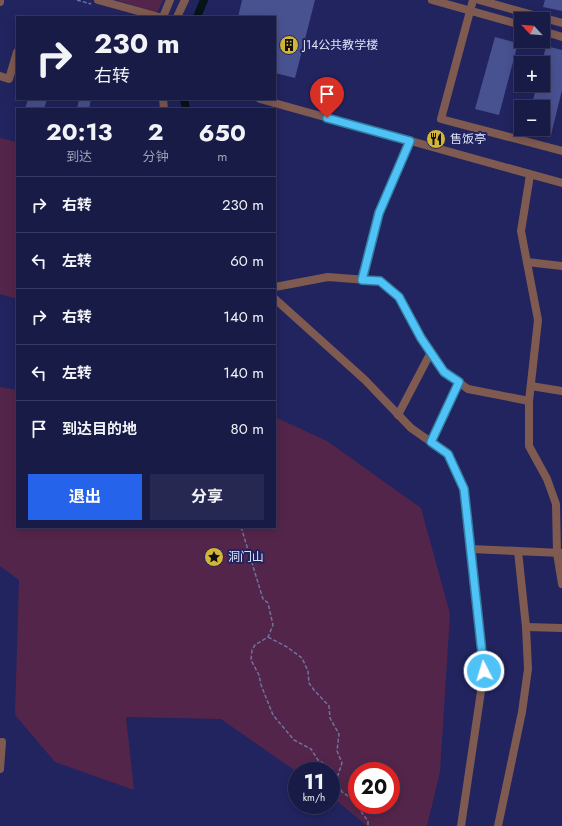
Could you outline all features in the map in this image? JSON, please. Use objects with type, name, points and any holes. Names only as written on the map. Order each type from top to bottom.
[{"type":"lane","points":[[98,0],[155,16]]},
{"type":"lane","points":[[163,16],[170,0]]},
{"type":"lane","points":[[177,16],[185,0]]},
{"type":"lane","points":[[432,0],[514,23]]},
{"type":"lane","points":[[473,0],[441,119],[562,151]]},
{"type":"lane","points":[[479,0],[562,22]]},
{"type":"lane","points":[[550,33],[562,37]]},
{"type":"lane","points":[[0,76],[9,79],[16,55]]},
{"type":"lane","points":[[264,100],[562,183]]},
{"type":"lane","points":[[362,280],[379,213],[410,141]]},
{"type":"lane","points":[[530,175],[521,231],[538,320],[529,401],[529,446],[548,479],[556,504],[562,584]]},
{"type":"lane","points":[[527,262],[562,266]]},
{"type":"lane","points":[[276,287],[328,277],[380,281],[399,297],[421,338],[444,372],[468,389],[529,401]]},
{"type":"lane","points":[[276,301],[365,380],[411,428],[448,454],[464,489],[484,671],[461,826]]},
{"type":"lane","points":[[398,415],[431,352]]},
{"type":"lane","points":[[431,442],[459,382]]},
{"type":"lane","points":[[531,386],[562,391]]},
{"type":"lane","points":[[471,549],[560,553]]},
{"type":"lane","points":[[498,826],[522,712],[528,669],[526,627],[518,551]]},
{"type":"lane","points":[[526,627],[562,628]]},
{"type":"lane","points":[[0,769],[2,742]]},
{"type":"path","points":[[241,528],[263,599],[268,603],[273,626],[268,637],[255,645],[252,650],[251,660],[259,675],[261,685],[273,715],[294,740],[311,749],[318,760],[322,762]]},
{"type":"path","points":[[268,637],[287,647],[302,658],[308,671],[309,683],[328,704],[330,718],[339,734],[337,751],[342,764],[340,770]]},
{"type":"path","points":[[340,786],[342,792],[351,798],[360,809],[368,821],[368,826]]},
{"type":"shaded area","points":[[116,0],[163,0],[157,13]]},
{"type":"shaded area","points":[[0,138],[16,142],[16,299],[0,294]]},
{"type":"shaded area","points":[[0,387],[16,390],[16,528],[276,528],[276,417],[327,441],[421,508],[450,614],[440,772],[427,826],[367,826],[353,814],[400,814],[400,762],[348,762],[348,810],[340,804],[340,762],[288,762],[288,766],[221,719],[126,717],[134,790],[55,762],[15,715],[19,580],[0,566]]},
{"type":"building","name":"J14公共教学楼","points":[[242,0],[315,0],[295,78],[276,73],[276,16],[238,16]]},
{"type":"building","points":[[545,0],[562,0],[562,11],[543,7]]},
{"type":"building","points":[[495,37],[514,42],[514,48],[517,48],[499,115],[475,109]]},
{"type":"building","points":[[550,47],[562,50],[562,90],[551,135],[550,100],[533,100],[535,92],[550,92],[550,56],[544,56],[546,48]]},
{"type":"building","points":[[28,100],[47,100],[44,108],[25,108]]},
{"type":"building","points":[[79,100],[91,100],[89,108],[77,108]]},
{"type":"waterway","points":[[197,16],[204,0]]},
{"type":"waterway","points":[[184,100],[186,108]]},
{"type":"place","name":"J14公共教学楼","points":[[289,45]]},
{"type":"place","name":"售饭亭","points":[[436,139]]},
{"type":"place","name":"洞门山","points":[[214,557]]},
{"type":"route","points":[[327,118],[410,141],[379,213],[362,280],[380,281],[399,297],[421,338],[444,372],[459,382],[431,442],[448,454],[464,489],[484,671]]}]
